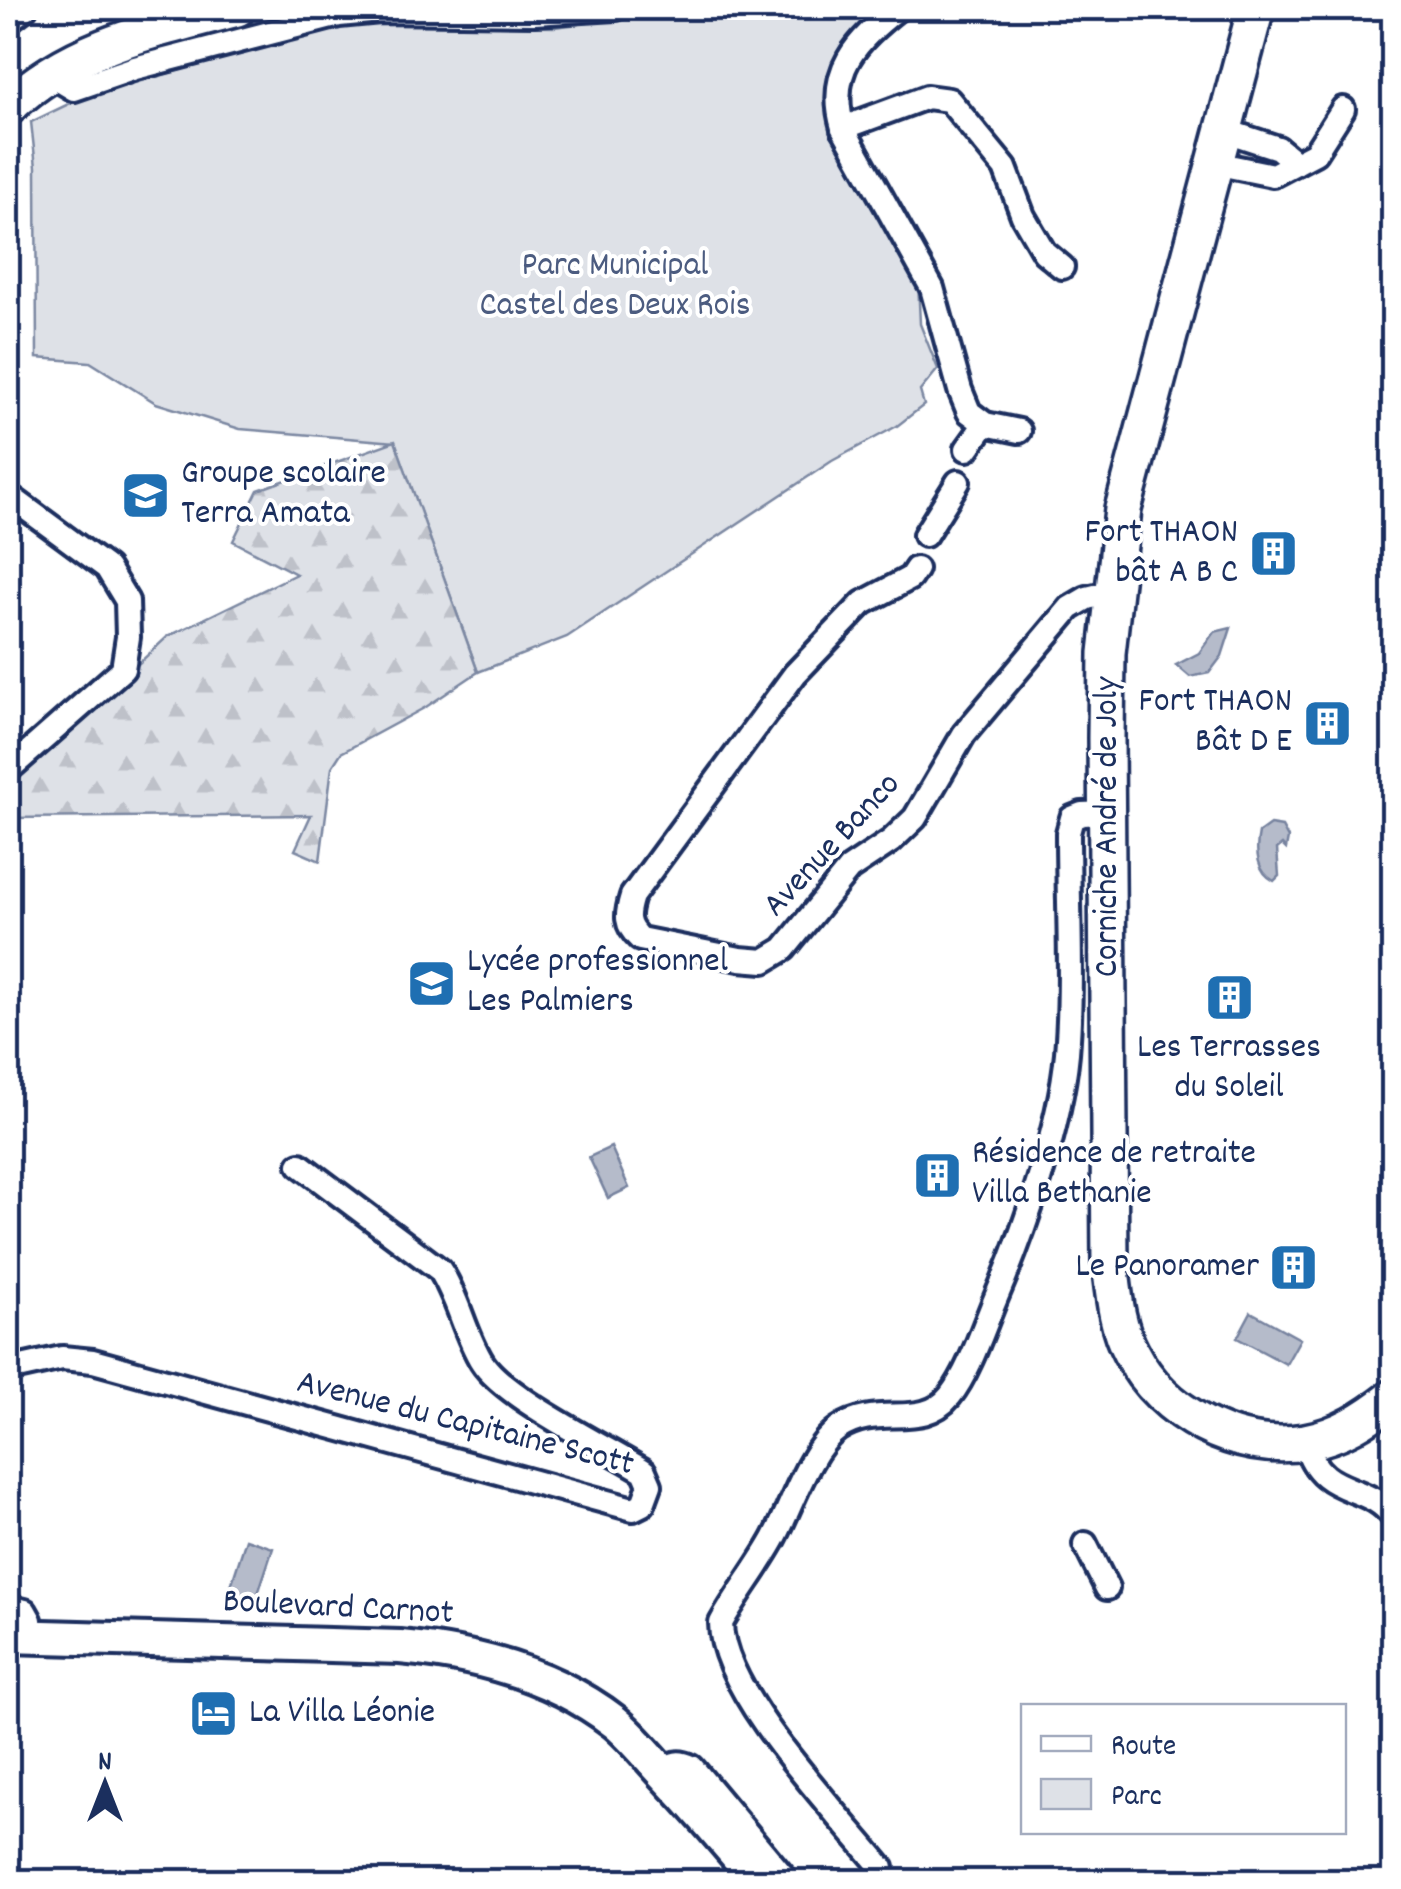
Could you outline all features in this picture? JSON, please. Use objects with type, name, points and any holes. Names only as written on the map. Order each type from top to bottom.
[{"type":"main road","points":[[8,107],[49,74],[89,51],[237,8]]},
{"type":"main road","name":"Corniche André de Joly","points":[[1256,8],[1124,508],[1112,592],[1107,813],[1110,1263],[1118,1319],[1131,1354],[1153,1386],[1182,1412],[1221,1434],[1269,1443],[1305,1442],[1365,1420],[1394,1397]]},
{"type":"main road","name":"Boulevard Carnot","points":[[19,1636],[400,1647],[475,1657],[510,1667],[586,1704],[624,1730],[759,1882]]},
{"type":"street","points":[[8,20],[25,8]]},
{"type":"street","points":[[49,74],[74,89],[135,68],[339,14],[534,13],[616,8]]},
{"type":"street","points":[[898,8],[863,36],[847,60],[837,90],[843,128],[932,288],[969,412],[985,424],[1018,431]]},
{"type":"street","points":[[843,128],[927,97],[949,100],[1005,168],[1022,216],[1044,252],[1062,267]]},
{"type":"street","points":[[1218,146],[1273,176],[1315,152],[1343,109]]},
{"type":"street","points":[[1218,146],[1278,148],[1296,162]]},
{"type":"street","points":[[967,449],[985,424]]},
{"type":"street","points":[[925,535],[958,482]]},
{"type":"street","points":[[8,494],[107,568],[126,602],[128,636],[123,668],[8,770]]},
{"type":"street","name":"Avenue Banco","points":[[916,570],[910,578],[863,602],[795,674],[632,896],[626,916],[630,930],[640,939],[764,961],[784,949],[850,869],[915,818],[964,734],[1070,608],[1086,598],[1112,592]]},
{"type":"street","points":[[882,1882],[882,1868],[776,1740],[753,1704],[722,1639],[722,1623],[774,1540],[818,1452],[834,1431],[856,1418],[875,1414],[924,1414],[950,1397],[975,1347],[1006,1276],[1058,1109],[1067,1052],[1068,833],[1072,818],[1107,813]]},
{"type":"street","name":"Avenue du Capitaine Scott","points":[[8,1370],[62,1358],[92,1361],[634,1509],[643,1504],[650,1485],[644,1470],[506,1388],[484,1366],[468,1338],[456,1294],[440,1270],[300,1166]]},
{"type":"street","points":[[1305,1442],[1311,1463],[1324,1477],[1386,1507],[1394,1518]]},
{"type":"street","points":[[1086,1544],[1107,1588]]},
{"type":"street","points":[[8,1607],[25,1612],[30,1620],[19,1636]]},
{"type":"street","points":[[663,1772],[680,1762],[692,1767],[788,1882]]},
{"type":"green space","name":"Parc Municipal Castel des Deux Rois","points":[[709,8],[885,8],[833,72],[918,280],[920,324],[938,369],[920,391],[924,405],[897,426],[832,461],[567,637],[478,672],[395,442],[240,429],[156,403],[90,362],[37,358],[36,167],[31,122],[81,98],[321,30],[372,23],[554,27]]},
{"type":"green space","points":[[395,441],[478,672],[426,707],[341,753],[332,767],[320,861],[295,850],[311,815],[8,818],[8,785],[167,637],[296,574],[233,541],[258,490]]},
{"type":"water","points":[[1231,628],[1222,656],[1209,673],[1190,677],[1176,665],[1199,653],[1214,632]]},
{"type":"water","points":[[1270,825],[1282,827],[1288,838],[1286,849],[1282,845],[1277,849],[1279,876],[1274,881],[1261,867],[1258,854],[1259,833]]},
{"type":"water","points":[[611,1147],[629,1188],[608,1198],[589,1157]]},
{"type":"water","points":[[1251,1312],[1300,1339],[1286,1364],[1237,1338]]},
{"type":"water","points":[[246,1539],[273,1548],[256,1600],[229,1592]]},
{"type":"place","name":"Groupe scolaire Terra Amata","points":[[146,495]]},
{"type":"place","name":"Fort THAON bât A B C","points":[[1273,554]]},
{"type":"place","name":"Fort THAON Bât D E","points":[[1327,723]]},
{"type":"place","name":"Lycée professionnel Les Palmiers","points":[[432,983]]},
{"type":"place","name":"Les Terrasses du Soleil","points":[[1229,997]]},
{"type":"place","name":"Résidence de retraite Villa Bethanie","points":[[937,1175]]},
{"type":"place","name":"Le Panoramer","points":[[1294,1268]]},
{"type":"place","name":"La Villa Léonie","points":[[214,1714]]}]
